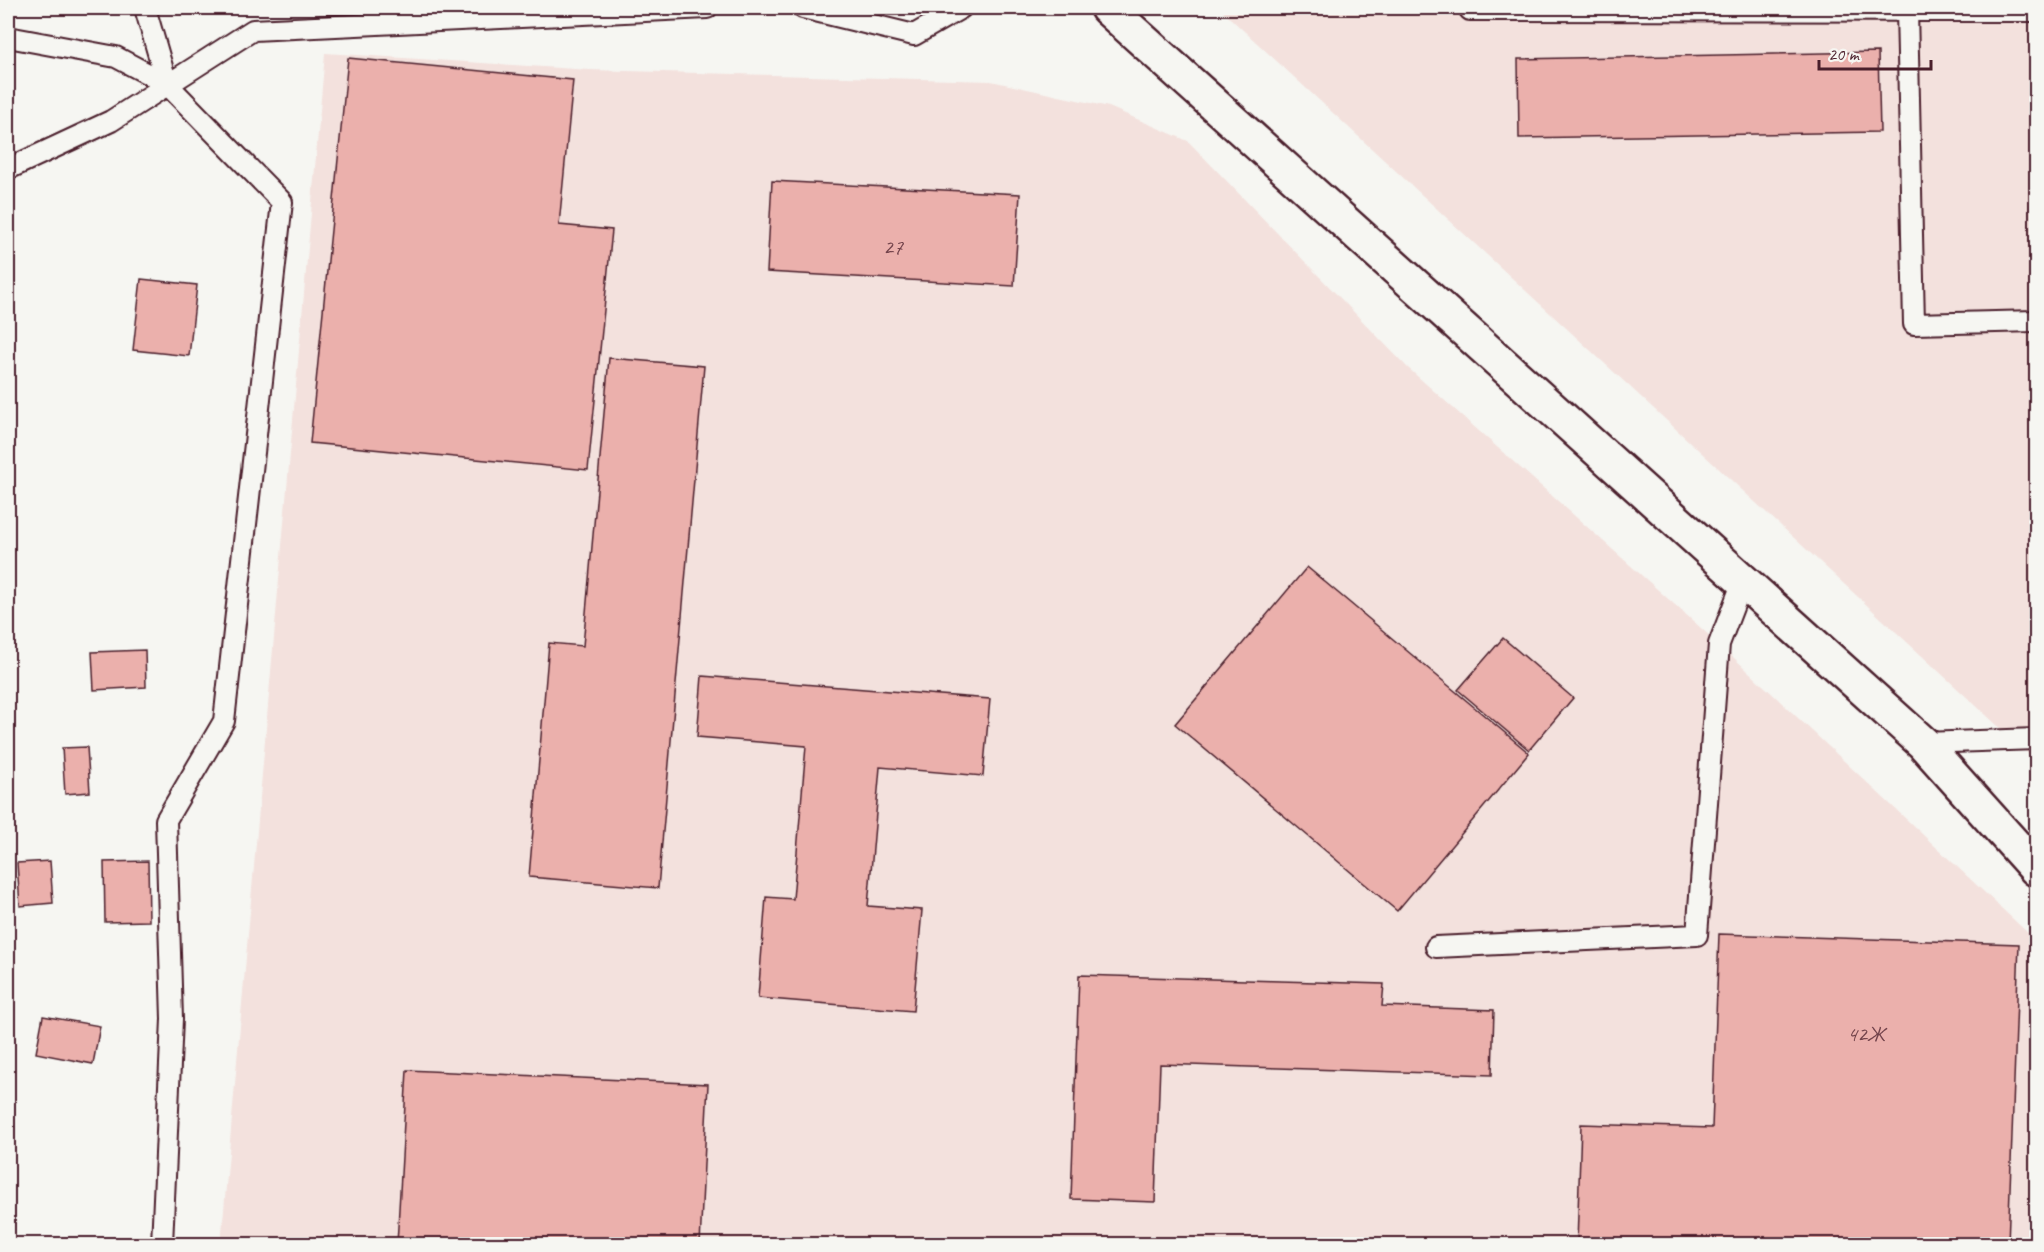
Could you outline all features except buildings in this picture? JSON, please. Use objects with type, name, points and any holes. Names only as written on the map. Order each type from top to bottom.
[{"type":"street","points":[[1107,8],[1923,743],[2037,869]]},
{"type":"lane","points":[[145,8],[167,84]]},
{"type":"lane","points":[[8,169],[111,121],[253,30],[707,8]]},
{"type":"lane","points":[[803,8],[914,35],[961,8]]},
{"type":"lane","points":[[1470,10],[2037,11]]},
{"type":"lane","points":[[1907,10],[1914,324],[2037,321]]},
{"type":"lane","points":[[8,37],[116,57],[167,84],[282,202],[224,721],[166,820],[172,1019],[162,1245]]},
{"type":"lane","points":[[1436,947],[1696,935],[1719,644],[1743,581]]},
{"type":"lane","points":[[1923,743],[2037,739]]},
{"type":"shaded area","points":[[1219,8],[2036,8],[2036,761]]},
{"type":"shaded area","points":[[325,53],[590,70],[991,81],[1109,107],[1188,141],[1408,368],[1719,644],[2029,934],[2036,947],[2036,1244],[221,1244]]}]
